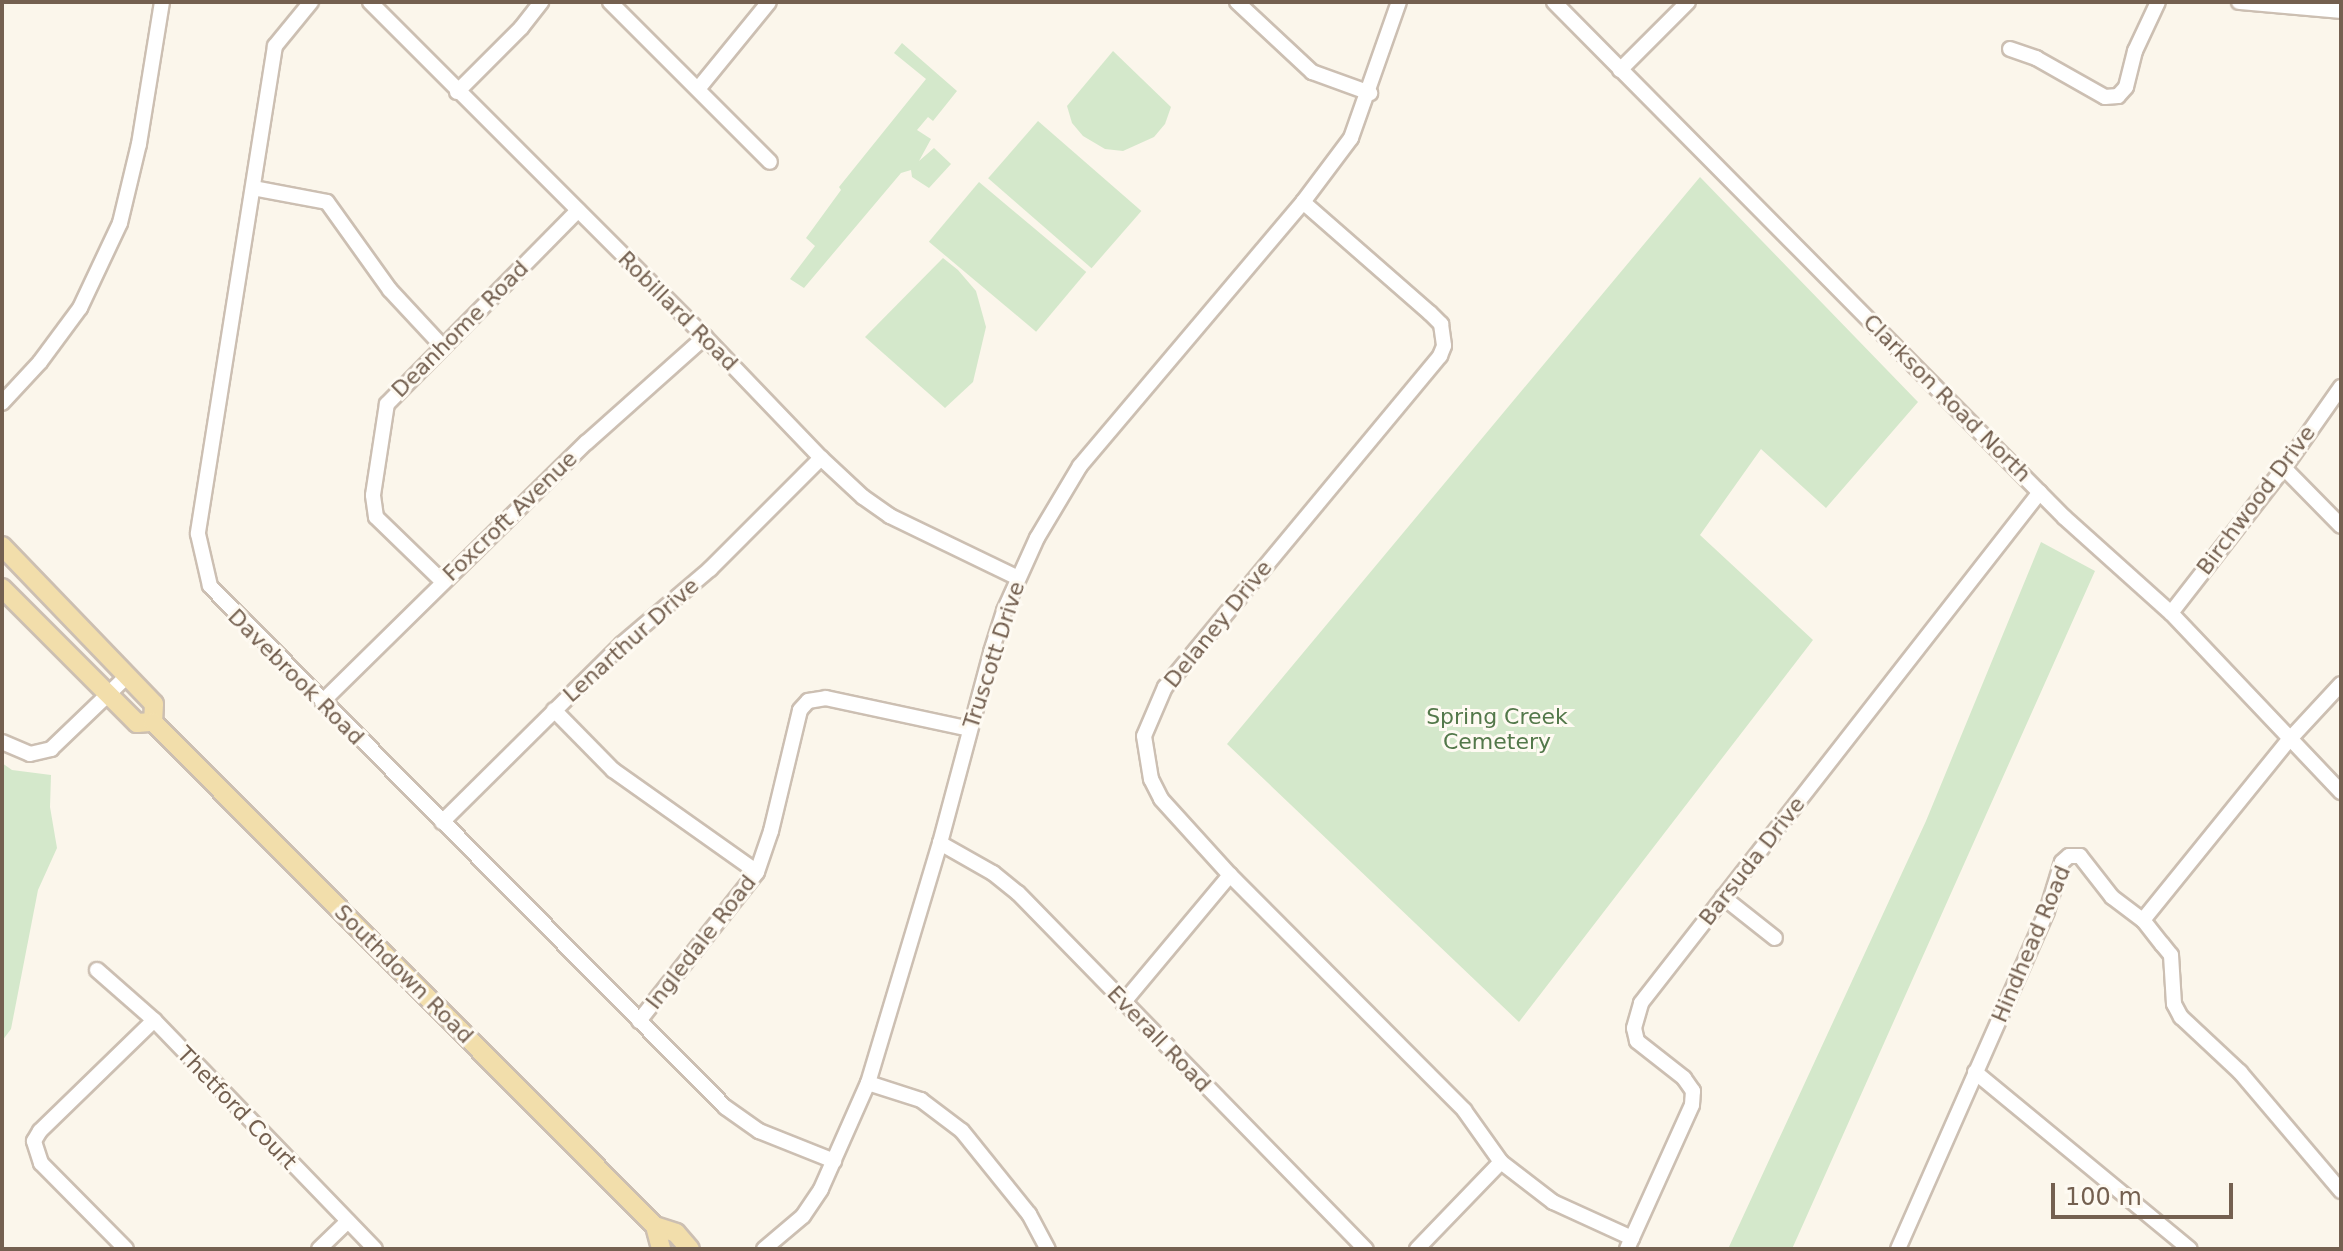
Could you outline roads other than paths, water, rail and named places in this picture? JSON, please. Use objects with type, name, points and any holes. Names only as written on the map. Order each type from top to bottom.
[{"type":"main road","name":"Southdown Road","points":[[2,546],[154,704],[153,722],[655,1226],[676,1233],[690,1249]]},
{"type":"main road","name":"Southdown Road","points":[[2,588],[137,723],[153,722]]},
{"type":"main road","points":[[655,1226],[661,1249]]},
{"type":"street","points":[[2,403],[40,362],[80,308],[120,223],[139,144],[162,2]]},
{"type":"street","name":"Davebrook Road","points":[[311,2],[275,46],[198,534],[210,586],[639,1021],[743,1122],[834,1161]]},
{"type":"street","name":"Robillard Road","points":[[370,2],[863,497],[890,516],[1018,578]]},
{"type":"street","points":[[457,92],[521,28],[541,2]]},
{"type":"street","points":[[610,2],[770,162]]},
{"type":"street","points":[[698,89],[769,2]]},
{"type":"street","points":[[1237,2],[1312,72],[1370,93]]},
{"type":"street","name":"Truscott Drive","points":[[770,1247],[803,1216],[834,1161],[868,1083],[940,843],[991,652],[1018,578],[1037,538],[1080,466],[1303,202],[1351,138],[1370,93],[1399,2]]},
{"type":"street","name":"Clarkson Road North","points":[[1554,2],[2040,492],[2171,613],[2341,792]]},
{"type":"street","points":[[1620,70],[1688,2]]},
{"type":"street","points":[[2010,49],[2036,58],[2105,97],[2118,96],[2126,87],[2135,51],[2158,2]]},
{"type":"street","points":[[2239,2],[2341,11]]},
{"type":"street","points":[[253,188],[327,202],[390,290],[442,346]]},
{"type":"street","name":"Delaney Drive","points":[[1303,202],[1441,324],[1444,346],[1440,356],[1165,687],[1153,707],[1144,736],[1151,779],[1161,799],[1230,875],[1464,1110],[1501,1162],[1553,1202],[1630,1244]]},
{"type":"street","name":"Deanhome Road","points":[[442,581],[376,517],[372,506],[387,404],[578,210]]},
{"type":"street","name":"Foxcroft Avenue","points":[[322,702],[587,442],[705,337]]},
{"type":"street","name":"Birchwood Drive","points":[[2171,613],[2284,468],[2341,387]]},
{"type":"street","name":"Lenarthur Drive","points":[[442,822],[622,644],[710,569],[821,458]]},
{"type":"street","points":[[2284,468],[2341,526]]},
{"type":"street","name":"Barsuda Drive","points":[[1630,1244],[1690,1116],[1693,1091],[1684,1078],[1637,1041],[1634,1028],[1636,1014],[1723,897],[2040,492]]},
{"type":"street","points":[[2,742],[30,754],[51,749],[127,676]]},
{"type":"street","points":[[2341,684],[2289,740],[2143,920],[2171,955],[2174,1004],[2181,1017],[2240,1072],[2341,1191]]},
{"type":"street","name":"Ingledale Road","points":[[639,1021],[757,872],[771,831],[800,710],[808,701],[826,698],[970,729]]},
{"type":"street","points":[[554,710],[613,770],[757,872]]},
{"type":"street","name":"Everall Road","points":[[940,843],[993,873],[1018,893],[1366,1249]]},
{"type":"street","name":"Hindhead Road","points":[[1904,1246],[1975,1072],[2047,911],[2062,862],[2069,856],[2080,856],[2112,897],[2143,920]]},
{"type":"street","points":[[1123,1003],[1230,875]]},
{"type":"street","points":[[1723,897],[1775,938]]},
{"type":"street","name":"Thetford Court","points":[[97,970],[154,1020],[375,1249]]},
{"type":"street","points":[[126,1249],[41,1163],[34,1141],[40,1131],[154,1020]]},
{"type":"street","points":[[1975,1072],[2190,1249]]},
{"type":"street","points":[[868,1083],[921,1100],[962,1131],[1029,1214],[1048,1249]]},
{"type":"street","points":[[1417,1249],[1501,1162]]},
{"type":"street","points":[[319,1249],[348,1221]]},
{"type":"park label","name":"Spring Creek Cemetery","points":[[1497,728]]}]
